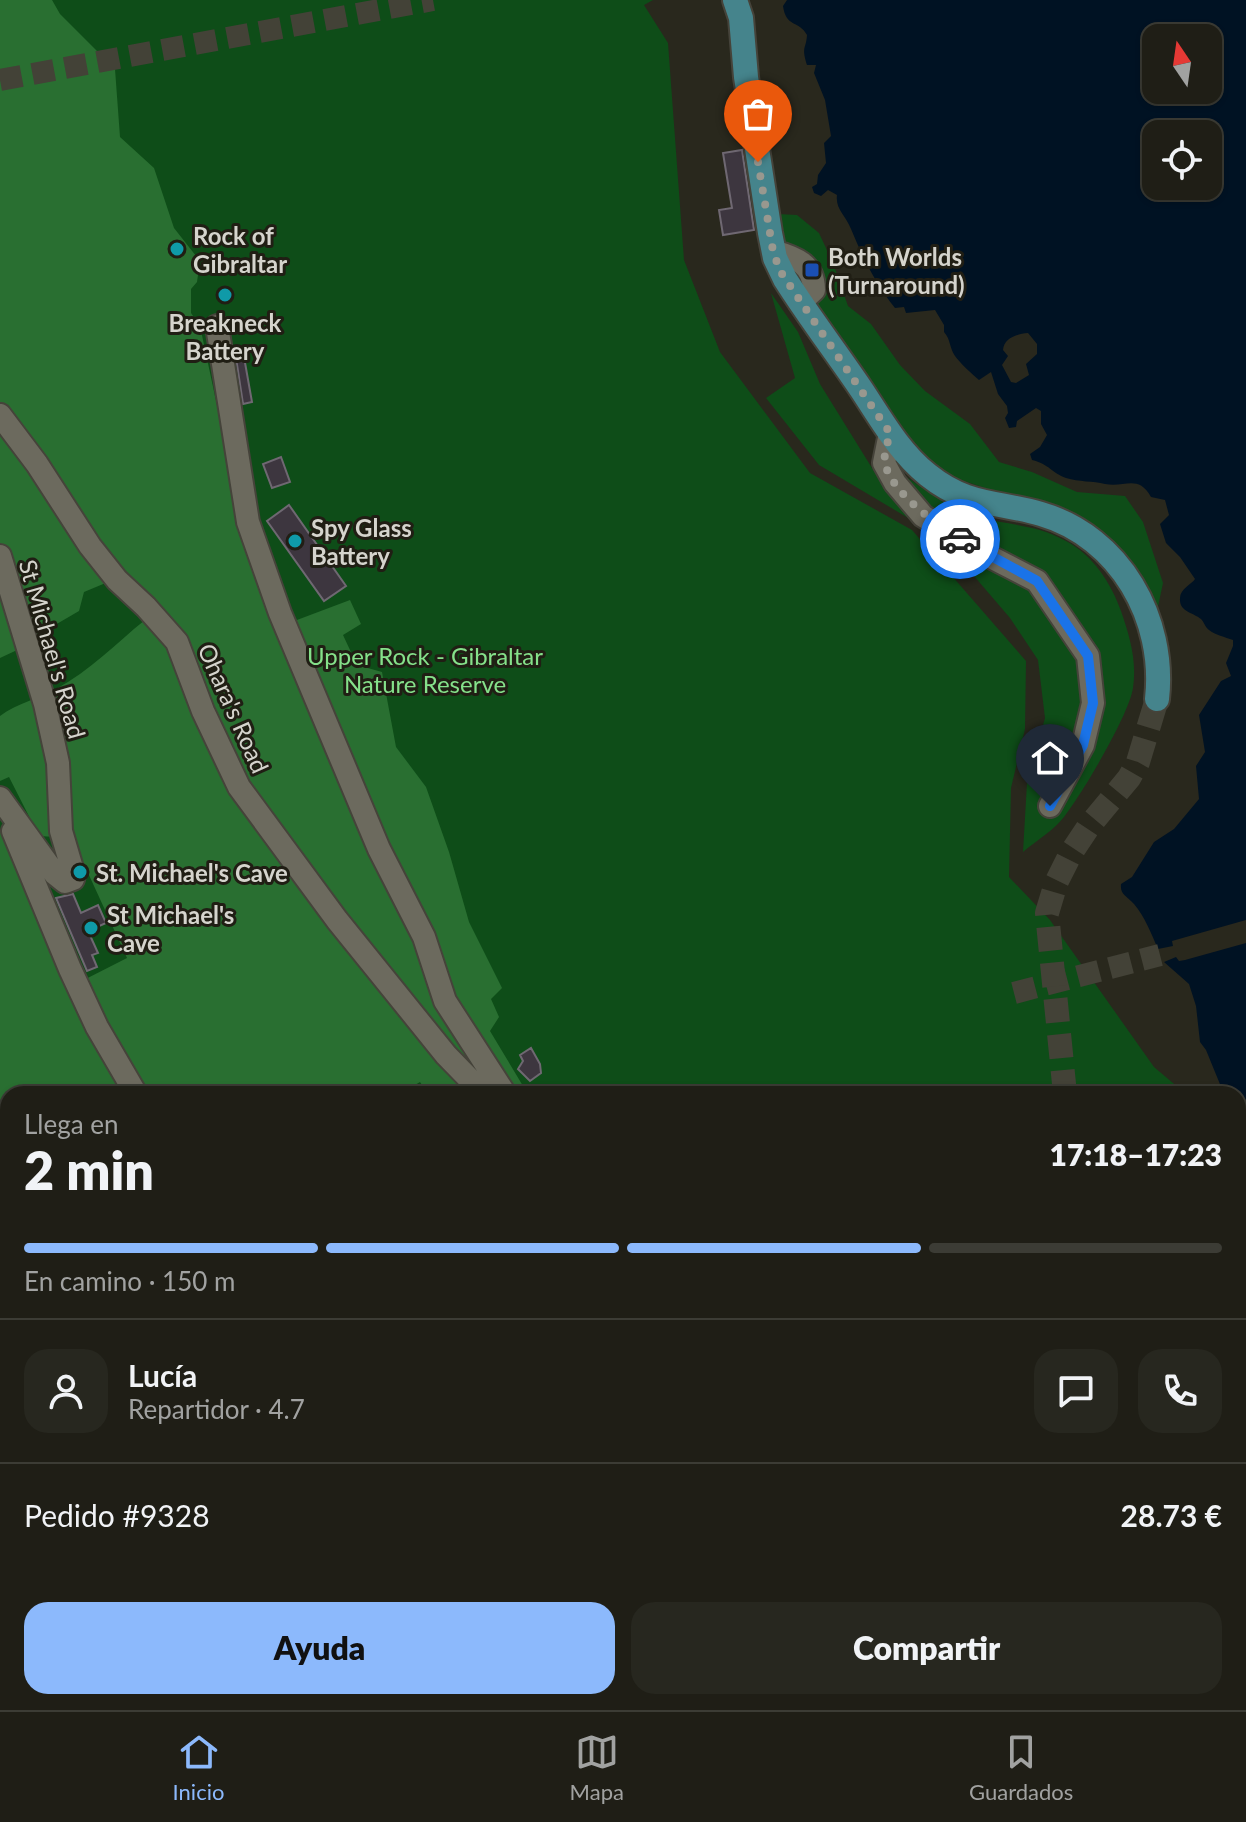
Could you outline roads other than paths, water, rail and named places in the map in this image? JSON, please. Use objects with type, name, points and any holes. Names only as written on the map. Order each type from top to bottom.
[{"type":"main road","points":[[735,0],[741,18],[746,77],[773,251],[780,271],[908,457],[940,483],[984,504],[1025,510],[1058,520],[1074,528],[1111,557],[1131,583],[1148,619],[1156,648],[1157,699]]},
{"type":"street","points":[[217,326],[248,522],[280,613],[379,849],[424,937],[445,1001],[500,1086]]},
{"type":"street","name":"Ohara's Road","points":[[0,415],[37,464],[90,546],[117,580],[177,642],[203,711],[239,787],[337,920],[446,1055],[476,1086]]},
{"type":"street","points":[[890,433],[884,463],[895,483],[923,516],[979,551],[1037,581],[1088,656],[1093,703],[1083,745],[1050,806]]},
{"type":"street","name":"St Michael's Road","points":[[0,556],[51,729],[58,763],[61,831],[73,879],[65,882],[55,874],[0,798]]},
{"type":"street","points":[[0,798],[75,980],[97,1027],[131,1086]]},
{"type":"water","points":[[787,0],[1246,0],[1246,920],[1172,941],[1173,946],[1158,949],[1148,925],[1121,890],[1121,884],[1132,877],[1154,842],[1174,829],[1199,799],[1196,766],[1205,752],[1199,715],[1221,681],[1231,676],[1226,663],[1233,640],[1211,632],[1201,619],[1180,603],[1182,592],[1195,579],[1166,543],[1160,524],[1169,515],[1165,500],[1151,497],[1136,484],[1112,485],[1066,478],[1032,460],[1030,454],[1040,447],[1047,435],[1041,424],[1041,411],[1036,408],[1017,421],[1016,427],[1009,428],[1005,418],[1007,406],[998,394],[991,372],[979,380],[960,362],[953,353],[944,325],[935,310],[906,313],[904,307],[895,308],[865,260],[839,208],[837,195],[828,190],[821,196],[814,193],[812,187],[817,184],[818,175],[826,163],[824,143],[831,136],[825,100],[814,73],[816,65],[807,65],[805,59],[807,35],[785,13],[783,6]],"holes":[[[1028,333],[1037,344],[1037,354],[1026,364],[1029,375],[1016,383],[1011,382],[1002,365],[1008,356],[1003,350],[1004,346],[1012,337]]]},
{"type":"water","points":[[1246,943],[1246,1086],[1221,1086],[1200,1042],[1196,1006],[1189,984],[1164,962],[1176,957],[1179,961]]},
{"type":"tunnel","points":[[0,80],[433,0]]},
{"type":"tunnel","points":[[1064,1086],[1047,913],[1056,883],[1071,853],[1138,762],[1157,699]]},
{"type":"tunnel","points":[[1014,993],[1160,955]]},
{"type":"place","name":"Rock of Gibraltar","points":[[177,249]]},
{"type":"place","name":"Both Worlds (Turnaround)","points":[[812,270]]},
{"type":"place","name":"Breakneck Battery","points":[[225,295]]},
{"type":"place","name":"Spy Glass Battery","points":[[295,541]]},
{"type":"place","name":"St. Michael's Cave","points":[[80,872]]},
{"type":"place","name":"St Michael's Cave","points":[[91,928]]},
{"type":"park label","name":"Upper Rock - Gibraltar Nature Reserve","points":[[425,669]]}]
